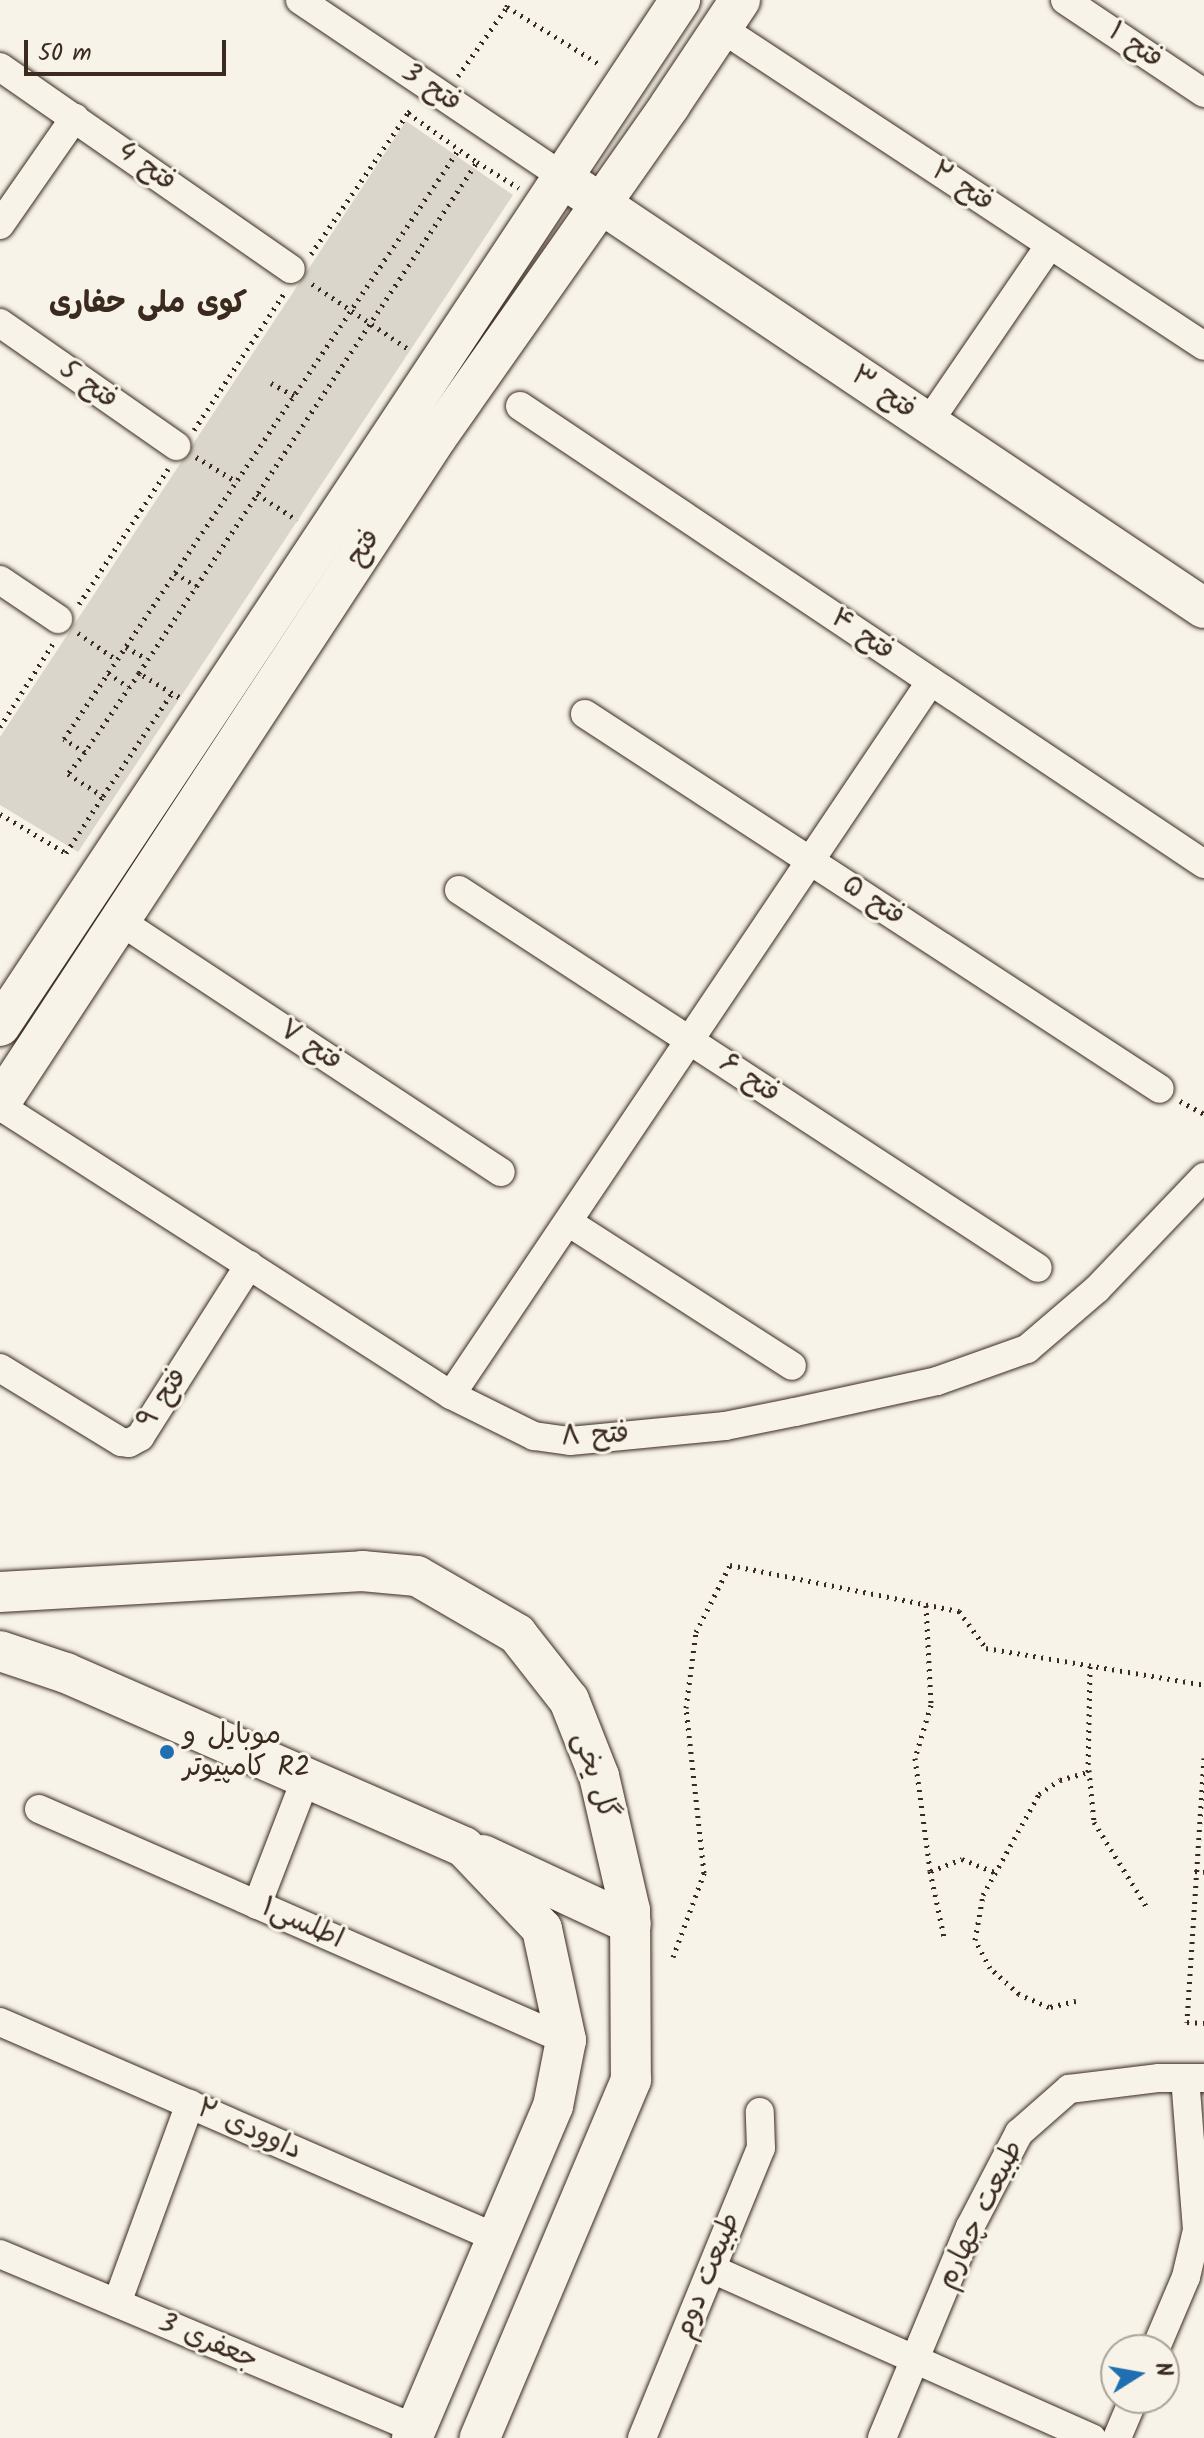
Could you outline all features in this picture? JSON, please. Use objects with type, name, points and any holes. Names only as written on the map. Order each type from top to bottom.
[{"type":"street","name":"فتح 3","points":[[300,0],[563,177]]},
{"type":"street","name":"فتح","points":[[0,1026],[680,0]]},
{"type":"street","name":"فتح ۱","points":[[1065,0],[1204,93]]},
{"type":"street","name":"فتح","points":[[0,1104],[437,437],[730,14]]},
{"type":"street","name":"فتح ۲","points":[[730,14],[1050,245],[1204,346]]},
{"type":"street","name":"فتح 4","points":[[0,67],[294,272]]},
{"type":"street","points":[[0,225],[75,117]]},
{"type":"street","name":"فتح ۳","points":[[563,177],[600,205],[1204,608]]},
{"type":"street","points":[[928,423],[1050,245]]},
{"type":"street","name":"فتح 5","points":[[0,323],[179,447]]},
{"type":"street","name":"فتح ۴","points":[[520,406],[1204,864]]},
{"type":"street","points":[[0,580],[62,622]]},
{"type":"street","points":[[451,1395],[931,681]]},
{"type":"street","name":"فتح ۵","points":[[585,714],[1160,1089]]},
{"type":"street","name":"فتح ۶","points":[[459,890],[1038,1268]]},
{"type":"street","name":"فتح ۷","points":[[120,921],[501,1172]]},
{"type":"street","name":"فتح ۸","points":[[0,1104],[451,1395],[534,1436],[570,1441],[725,1426],[937,1381],[1027,1349],[1097,1289],[1204,1177]]},
{"type":"street","points":[[568,1222],[792,1366]]},
{"type":"street","name":"فتح ۹","points":[[0,1368],[121,1442],[129,1443],[140,1437],[249,1265]]},
{"type":"street","name":"گل یخی","points":[[0,1592],[362,1571],[417,1576],[517,1634],[569,1700],[599,1776],[631,1924],[631,2080],[480,2438]]},
{"type":"street","points":[[0,1651],[66,1673],[464,1847],[631,1924]]},
{"type":"street","points":[[257,1905],[306,1778]]},
{"type":"street","name":"اطلسی۱","points":[[39,1809],[566,2040]]},
{"type":"street","points":[[414,2434],[553,2106],[566,2040],[542,1929],[464,1847]]},
{"type":"street","name":"داوودی ۲","points":[[0,2022],[499,2239]]},
{"type":"street","points":[[1162,2334],[1186,2277],[1197,2230],[1194,2078]]},
{"type":"street","name":"طبیعت چهارم","points":[[882,2438],[970,2227],[1019,2133],[1069,2089],[1194,2078]]},
{"type":"street","points":[[117,2303],[190,2104]]},
{"type":"street","name":"طبیعت دوم","points":[[642,2438],[761,2148],[760,2112]]},
{"type":"street","name":"3 جعفری","points":[[0,2254],[414,2434]]},
{"type":"street","points":[[712,2269],[1092,2438]]},
{"type":"street","points":[[1117,2438],[1127,2414]]},
{"type":"path","points":[[469,87],[456,79],[507,3],[609,70]]},
{"type":"path","points":[[0,727],[62,622],[294,272],[408,113]]},
{"type":"path","points":[[85,752],[64,739],[459,149]]},
{"type":"path","points":[[103,796],[68,774],[139,673],[477,162],[525,193]]},
{"type":"path","points":[[294,272],[417,355]]},
{"type":"path","points":[[271,383],[294,397]]},
{"type":"path","points":[[179,447],[237,482]]},
{"type":"path","points":[[257,494],[305,525]]},
{"type":"path","points":[[175,573],[196,586]]},
{"type":"path","points":[[62,622],[117,660]]},
{"type":"path","points":[[126,647],[147,659]]},
{"type":"path","points":[[108,673],[129,687]]},
{"type":"path","points":[[139,673],[207,715]]},
{"type":"path","points":[[0,814],[66,853],[172,693]]},
{"type":"path","points":[[673,1957],[704,1873],[686,1708],[696,1632],[730,1565],[959,1611],[986,1648],[1204,1685]]},
{"type":"path","points":[[926,1605],[931,1705],[915,1758],[930,1871],[944,1937]]},
{"type":"path","points":[[1076,2001],[1049,2007],[1019,1994],[990,1968],[975,1940],[983,1895],[1039,1794],[1060,1780],[1088,1772],[1090,1666]]},
{"type":"path","points":[[1204,1758],[1187,2022],[1204,2023]]},
{"type":"path","points":[[1088,1765],[1094,1822],[1146,1906]]},
{"type":"path","points":[[930,1871],[962,1859],[996,1873]]},
{"type":"path","points":[[1195,1871],[1204,1872]]},
{"type":"shaded area","points":[[406,121],[513,195],[78,852],[0,805],[0,737]]},
{"type":"place","name":"موبایل و کامپیوتر R2","points":[[167,1752]]},
{"type":"district","name":"کوی ملی حفاری","points":[[148,304]]}]
